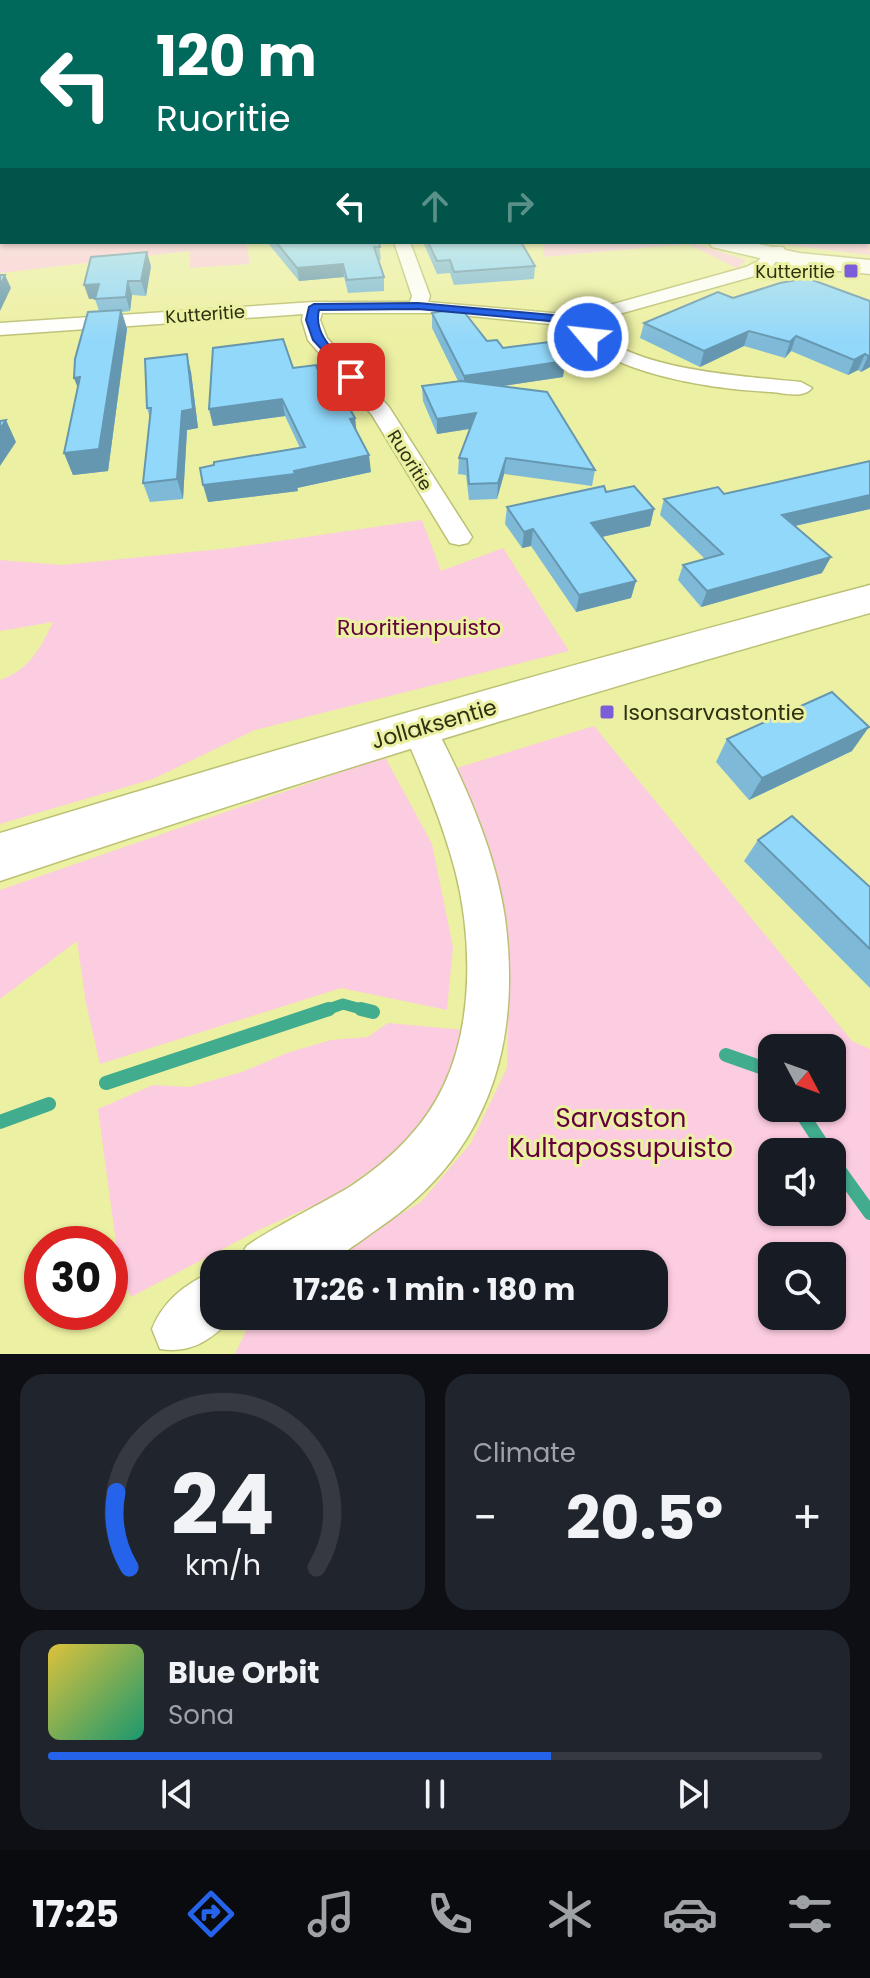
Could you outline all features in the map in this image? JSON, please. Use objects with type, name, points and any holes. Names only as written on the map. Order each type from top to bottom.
[{"type":"main road","points":[[730,244],[870,267]]},
{"type":"main road","points":[[744,244],[775,253],[870,260]]},
{"type":"main road","name":"Jollaksentie","points":[[0,857],[269,771],[668,654],[870,599]]},
{"type":"street","points":[[403,244],[421,296],[418,306]]},
{"type":"street","name":"Kutteritie","points":[[0,329],[314,307],[418,306],[575,321],[752,271],[764,265],[775,253]]},
{"type":"street","name":"Ruoritie","points":[[314,307],[311,320],[318,340],[381,412],[459,537]]},
{"type":"street","points":[[575,321],[581,331],[604,345],[678,371],[732,384],[801,388]]},
{"type":"street","points":[[291,1250],[348,1218],[397,1184],[427,1156],[450,1126],[478,1060],[485,1020],[484,915],[474,872],[419,728]]},
{"type":"green space","points":[[0,244],[246,244],[250,264],[190,268],[189,251],[0,273]]},
{"type":"green space","points":[[544,244],[688,244],[543,257]]},
{"type":"green space","points":[[688,244],[746,260],[737,268]]},
{"type":"green space","points":[[778,244],[869,244],[870,255]]},
{"type":"green space","name":"Ruoritienpuisto","points":[[422,520],[441,571],[503,548],[569,651],[255,730],[153,779],[0,824],[0,680],[26,664],[53,622],[0,631],[0,560],[62,565],[231,548]]},
{"type":"green space","name":"Sarvaston Kultapossupuisto","points":[[594,726],[852,1041],[870,1049],[870,1354],[235,1354],[246,1330],[668,1330],[668,1250],[340,1250],[421,1202],[471,1143],[507,1068],[509,991],[500,894],[450,770]]},
{"type":"green space","points":[[385,757],[432,844],[453,947],[447,1010],[341,988],[100,1064],[86,1003],[77,941],[0,999],[0,890]]},
{"type":"green space","points":[[388,1023],[465,1030],[449,1081],[419,1127],[384,1161],[332,1197],[221,1250],[200,1250],[200,1261],[131,1297],[128,1290],[128,1226],[114,1226],[98,1109],[153,1085],[189,1087],[242,1072],[287,1053],[331,1040],[368,1037]]},
{"type":"building","points":[[278,244],[379,244],[380,247],[374,247],[384,277],[347,280],[343,264],[297,268]]},
{"type":"building","points":[[429,244],[522,244],[535,266],[454,272],[450,260],[437,261]]},
{"type":"building","points":[[147,252],[141,281],[128,281],[126,297],[95,299],[99,284],[84,285],[91,257]]},
{"type":"building","points":[[807,278],[870,301],[870,355],[865,354],[854,360],[796,336],[790,342],[749,331],[704,351],[644,323],[718,292],[733,298]]},
{"type":"building","points":[[461,308],[487,341],[497,340],[503,348],[549,342],[565,361],[464,376],[432,313]]},
{"type":"building","points":[[121,310],[99,449],[64,453],[80,377],[74,378],[75,359],[88,312]]},
{"type":"building","points":[[283,339],[293,368],[316,365],[328,398],[342,395],[355,418],[350,419],[369,455],[294,471],[295,474],[203,485],[200,468],[214,465],[214,462],[305,447],[282,399],[209,409],[213,348]]},
{"type":"building","points":[[187,354],[193,409],[182,411],[177,479],[143,483],[151,408],[147,408],[145,359]]},
{"type":"building","points":[[461,381],[547,392],[595,470],[506,458],[498,483],[469,484],[467,459],[459,458],[476,413],[437,419],[422,386]]},
{"type":"building","points":[[870,461],[870,495],[782,515],[831,557],[707,591],[683,565],[723,554],[664,499],[718,487],[724,494]]},
{"type":"building","points":[[604,486],[606,492],[634,486],[654,509],[591,523],[636,581],[579,595],[533,529],[524,532],[507,507]]},
{"type":"building","points":[[832,692],[869,727],[762,778],[727,739]]},
{"type":"building","points":[[792,816],[870,887],[870,949],[758,840]]},
{"type":"waterway","points":[[323,1011],[343,1004],[368,1011]]},
{"type":"waterway","points":[[323,1011],[329,1009]]},
{"type":"waterway","points":[[361,1009],[373,1012]]},
{"type":"waterway","points":[[106,1083],[323,1011]]},
{"type":"waterway","points":[[726,1055],[758,1066]]},
{"type":"waterway","points":[[0,1122],[49,1104]]},
{"type":"waterway","points":[[807,1122],[818,1138]]},
{"type":"waterway","points":[[846,1180],[870,1213]]},
{"type":"place","name":"Kutteritie","points":[[851,271]]},
{"type":"place","name":"Isonsarvastontie","points":[[607,712]]},
{"type":"route","points":[[351,377],[318,340],[311,320],[314,307],[418,306],[575,321],[588,337]]}]
